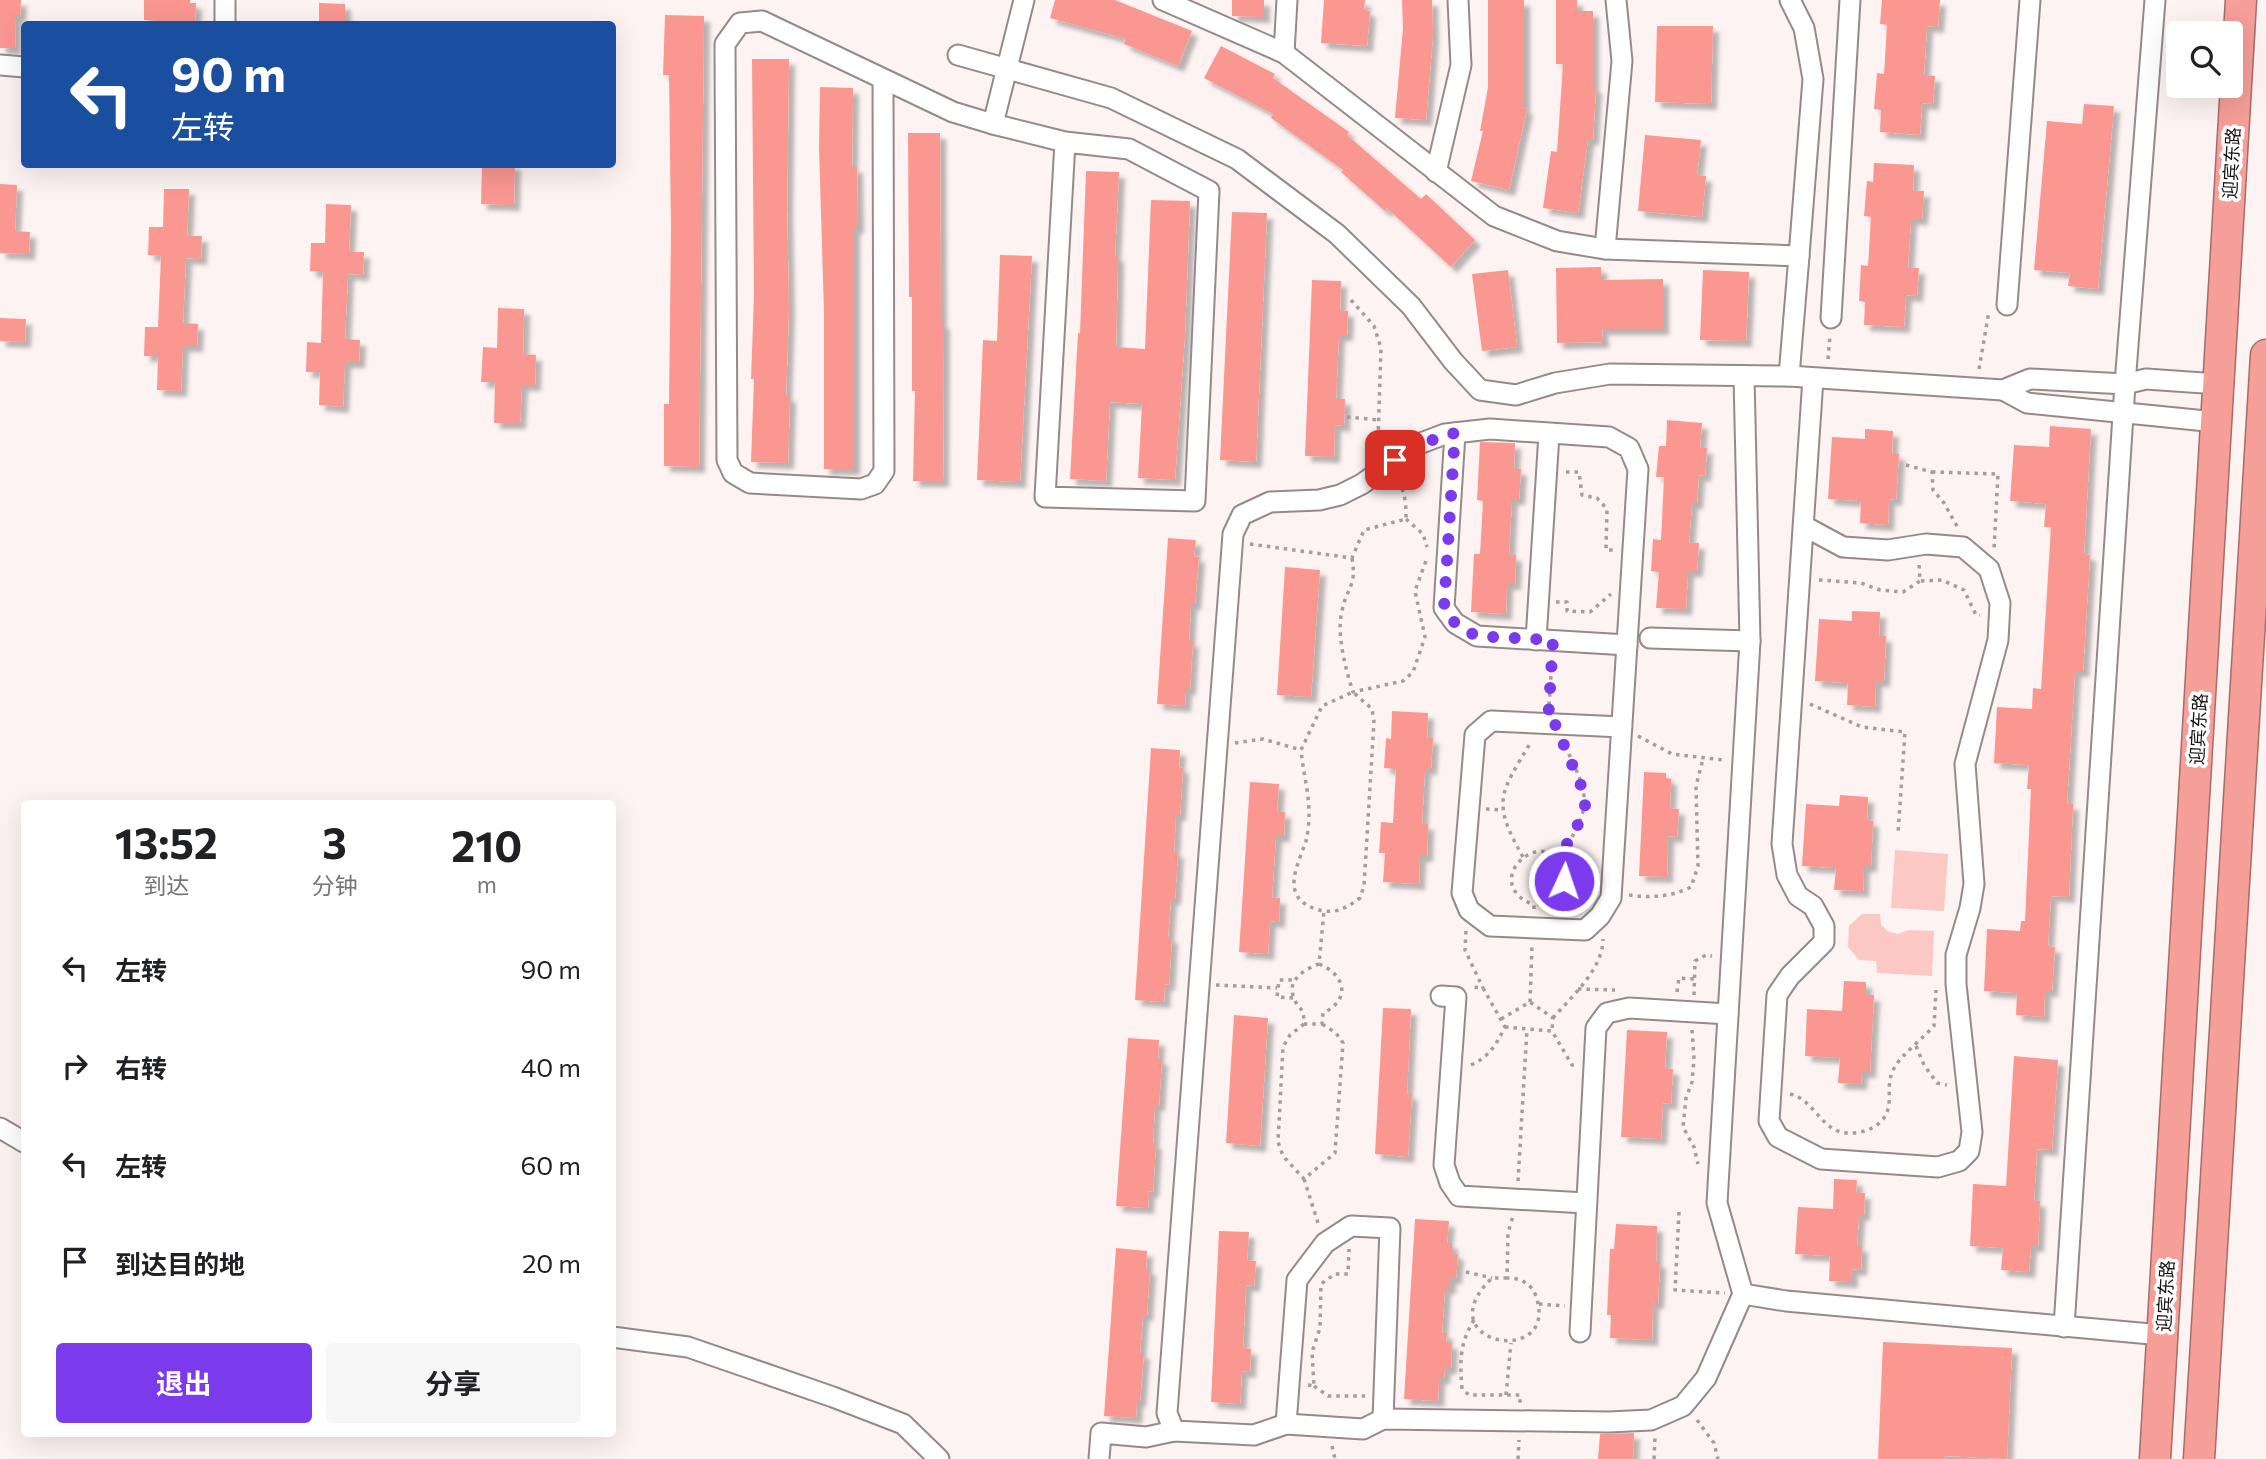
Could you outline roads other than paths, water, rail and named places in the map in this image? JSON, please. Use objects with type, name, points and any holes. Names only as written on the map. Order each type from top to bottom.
[{"type":"highway","name":"迎宾东路","points":[[2155,1459],[2241,0]]},
{"type":"highway","points":[[2199,1459],[2258,620],[2266,355]]},
{"type":"street","points":[[225,0],[225,21]]},
{"type":"street","points":[[993,124],[1024,0]]},
{"type":"street","points":[[1163,0],[1284,53],[1494,216],[1557,241],[1605,249],[1799,256]]},
{"type":"street","points":[[1284,53],[1287,0]]},
{"type":"street","points":[[1436,172],[1461,65],[1458,0]]},
{"type":"street","points":[[1605,249],[1622,61],[1616,0]]},
{"type":"street","points":[[1788,376],[1813,79],[1804,28],[1790,0]]},
{"type":"street","points":[[1831,318],[1850,0]]},
{"type":"street","points":[[2007,305],[2030,0]]},
{"type":"street","points":[[2064,1327],[2125,384],[2155,0]]},
{"type":"street","points":[[883,79],[884,471],[875,484],[861,489],[750,484],[733,473],[727,460],[725,44],[740,23],[762,21],[953,112],[1065,142],[1129,149],[1209,191],[1195,501],[1045,497],[1065,142]]},
{"type":"street","points":[[958,54],[1111,98],[1237,159],[1338,234],[1411,306],[1453,361],[1480,390],[1516,395],[1555,383],[1610,374],[1788,376],[2003,390],[2027,403],[2216,422]]},
{"type":"street","points":[[0,65],[21,67]]},
{"type":"street","points":[[1099,1459],[1101,1433],[1146,1437],[1174,1431],[1254,1435],[1286,1424],[1363,1429],[1383,1419],[1609,1422],[1651,1420],[1683,1406],[1706,1378],[1743,1294],[1717,1203],[1750,642],[1744,376]]},
{"type":"street","points":[[1804,526],[1843,547],[1888,550],[1918,545],[1963,547],[1989,569],[2000,603],[1998,640],[1965,764],[1974,884],[1956,955],[1972,1132],[1969,1151],[1959,1161],[1938,1167],[1821,1159],[1778,1137],[1769,1121],[1777,995],[1790,976],[1824,942],[1824,926],[1819,916],[1813,906],[1798,896],[1787,875],[1782,844],[1804,526],[1820,378]]},
{"type":"street","points":[[2003,390],[2030,379],[2125,384],[2146,379],[2218,384]]},
{"type":"street","points":[[1174,1431],[1167,1413],[1232,542],[1242,515],[1270,502],[1319,500],[1340,495],[1362,484],[1416,445],[1455,433],[1490,429],[1609,437],[1629,448],[1638,469],[1633,552],[1612,888],[1611,898],[1600,916],[1585,930],[1490,926],[1469,910],[1462,893],[1475,735],[1491,721],[1622,727]]},
{"type":"street","points":[[1455,433],[1444,608],[1455,623],[1476,636],[1627,645]]},
{"type":"street","points":[[1544,640],[1538,600],[1549,434]]},
{"type":"street","points":[[1650,638],[1750,642]]},
{"type":"street","points":[[1441,996],[1456,997],[1444,1165],[1450,1183],[1459,1196],[1586,1203]]},
{"type":"street","points":[[1580,1332],[1596,1028],[1607,1013],[1629,1008],[1728,1014]]},
{"type":"street","points":[[0,1128],[21,1140]]},
{"type":"street","points":[[1286,1424],[1297,1280],[1325,1243],[1351,1226],[1390,1228],[1383,1419]]},
{"type":"street","points":[[1743,1294],[1786,1301],[2162,1335]]},
{"type":"street","points":[[616,1338],[688,1347],[833,1397],[903,1424],[939,1459]]}]
